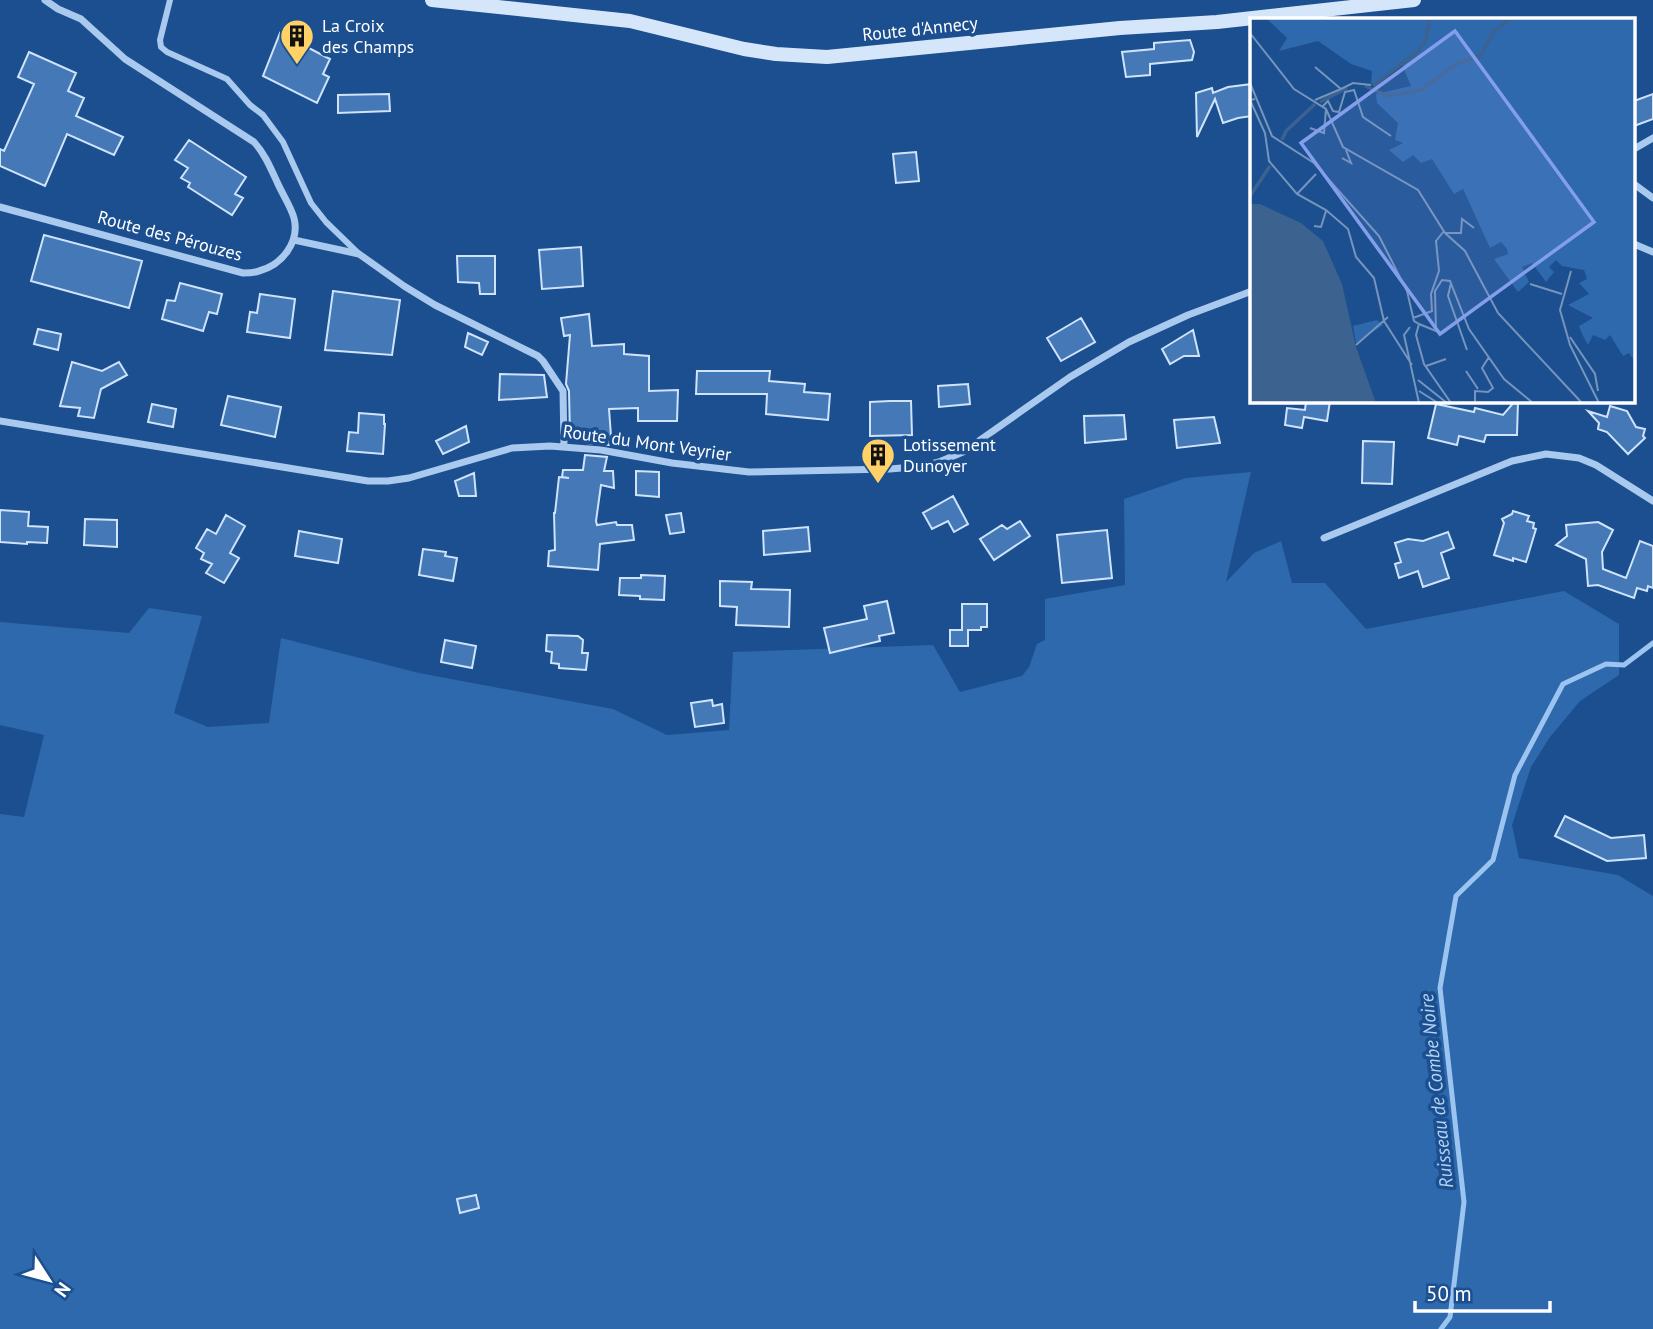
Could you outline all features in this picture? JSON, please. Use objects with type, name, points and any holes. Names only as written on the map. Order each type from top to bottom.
[{"type":"main road","name":"Route d'Annecy","points":[[432,0],[630,21],[755,51],[827,57],[1120,28],[1185,25],[1414,0]]},
{"type":"street","points":[[46,0],[90,25],[125,59],[254,142],[262,152],[294,218],[294,240],[359,254]]},
{"type":"street","points":[[170,0],[160,40],[161,47],[227,79],[250,105],[263,115],[283,142],[305,193],[315,209],[359,254],[435,305],[538,356],[543,361],[563,391],[564,447]]},
{"type":"street","points":[[1636,148],[1653,138]]},
{"type":"street","points":[[1636,185],[1653,198]]},
{"type":"street","name":"Route des Pérouzes","points":[[0,207],[243,273],[258,272],[269,267],[282,258],[294,240]]},
{"type":"street","points":[[1636,245],[1653,252]]},
{"type":"street","name":"Route du Mont Veyrier","points":[[0,421],[368,481],[409,478],[512,449],[550,446],[601,450],[672,463],[749,472],[925,466],[963,452],[1070,377],[1129,342],[1250,291]]},
{"type":"street","points":[[1324,538],[1512,461],[1546,454],[1578,458],[1596,465],[1653,501]]},
{"type":"shaded area","points":[[1251,472],[1226,582],[1254,553],[1281,541],[1292,583],[1325,583],[1366,629],[1564,591],[1619,624],[1619,675],[1580,701],[1550,737],[1531,767],[1512,825],[1519,858],[1618,875],[1653,896],[1653,1329],[0,1329],[0,814],[24,817],[44,735],[0,725],[0,622],[129,633],[149,608],[202,616],[174,713],[208,727],[269,723],[281,638],[419,673],[613,709],[667,735],[729,730],[733,652],[933,645],[960,692],[1022,676],[1029,667],[1037,644],[1045,640],[1045,599],[1125,585],[1124,499],[1186,478]]},
{"type":"building","name":"La Croix des Champs","points":[[280,33],[330,59],[323,74],[329,77],[317,103],[263,76]]},
{"type":"building","points":[[1190,40],[1194,52],[1192,60],[1150,64],[1150,75],[1126,77],[1122,52],[1154,49],[1154,43]]},
{"type":"building","points":[[29,52],[76,73],[68,91],[84,98],[76,116],[123,137],[114,155],[67,134],[45,186],[0,166],[0,149],[4,151],[34,84],[18,77]]},
{"type":"building","points":[[1250,84],[1250,116],[1223,123],[1215,99],[1197,137],[1196,93],[1212,88],[1213,93],[1228,87]]},
{"type":"building","points":[[389,94],[390,111],[338,113],[338,95]]},
{"type":"building","points":[[1653,94],[1653,119],[1636,125],[1636,100]]},
{"type":"building","points":[[189,140],[246,177],[235,194],[243,198],[232,215],[188,187],[190,183],[181,178],[188,168],[175,160]]},
{"type":"building","points":[[916,152],[919,181],[896,183],[893,154]]},
{"type":"building","points":[[44,235],[142,261],[129,308],[31,281]]},
{"type":"building","points":[[581,247],[583,286],[542,289],[539,250]]},
{"type":"building","points":[[457,256],[495,256],[495,294],[480,294],[479,283],[458,282]]},
{"type":"building","points":[[180,283],[222,294],[217,314],[209,312],[203,331],[162,319],[167,300],[175,301]]},
{"type":"building","points":[[333,291],[400,300],[392,355],[325,350]]},
{"type":"building","points":[[260,294],[295,299],[290,338],[247,332],[250,312],[257,313]]},
{"type":"building","points":[[589,314],[592,346],[624,344],[624,354],[649,356],[649,391],[678,390],[677,421],[638,421],[638,408],[609,409],[609,445],[587,443],[587,439],[570,436],[569,391],[566,384],[570,335],[564,336],[561,318]]},
{"type":"building","points":[[1081,318],[1095,342],[1061,361],[1047,338]]},
{"type":"building","points":[[38,329],[61,334],[58,350],[34,344]]},
{"type":"building","points":[[1193,330],[1199,356],[1184,356],[1170,364],[1162,349]]},
{"type":"building","points":[[468,333],[488,342],[482,355],[465,347]]},
{"type":"building","points":[[72,362],[102,371],[119,362],[127,375],[101,389],[94,418],[78,416],[80,408],[60,406]]},
{"type":"building","points":[[697,371],[770,371],[769,381],[805,384],[804,392],[830,394],[828,420],[766,414],[767,394],[696,394]]},
{"type":"building","points":[[500,374],[544,375],[547,397],[499,400]]},
{"type":"building","points":[[968,384],[970,404],[939,407],[938,386]]},
{"type":"building","points":[[228,396],[281,407],[275,437],[221,425]]},
{"type":"building","points":[[911,401],[912,435],[870,436],[870,402]]},
{"type":"building","points":[[1306,402],[1330,402],[1327,421],[1304,417],[1302,428],[1285,425],[1287,408],[1305,410]]},
{"type":"building","points":[[1514,402],[1518,402],[1517,435],[1486,435],[1484,442],[1459,436],[1457,445],[1428,438],[1436,404],[1474,412],[1475,408],[1503,415]]},
{"type":"building","points":[[152,404],[176,409],[173,427],[148,422]]},
{"type":"building","points":[[1610,406],[1627,411],[1636,427],[1645,429],[1645,438],[1628,454],[1607,432],[1598,429],[1599,423],[1588,411],[1607,417]]},
{"type":"building","points":[[359,413],[384,415],[383,454],[347,451],[349,432],[358,433]]},
{"type":"building","points":[[1124,415],[1126,439],[1085,443],[1084,416]]},
{"type":"building","points":[[1214,417],[1220,443],[1177,448],[1174,420]]},
{"type":"building","points":[[466,426],[469,442],[443,454],[436,441]]},
{"type":"building","points":[[1363,441],[1394,442],[1392,484],[1362,483]]},
{"type":"building","points":[[585,455],[607,457],[604,471],[613,471],[614,488],[601,485],[597,525],[616,522],[617,525],[632,525],[634,540],[600,544],[598,570],[548,566],[549,551],[555,550],[554,513],[559,477],[569,478],[562,477],[563,470],[583,470]]},
{"type":"building","points":[[636,471],[659,472],[659,497],[636,495]]},
{"type":"building","points":[[474,473],[476,496],[459,496],[455,481]]},
{"type":"building","points":[[953,496],[968,524],[954,532],[948,521],[932,529],[923,513]]},
{"type":"building","points":[[0,510],[29,512],[28,526],[48,527],[47,543],[0,542]]},
{"type":"building","points":[[1513,511],[1529,516],[1527,521],[1534,523],[1533,528],[1536,529],[1526,562],[1494,555],[1504,523],[1502,519]]},
{"type":"building","points":[[681,513],[684,532],[670,534],[666,515]]},
{"type":"building","points":[[226,515],[245,526],[230,553],[239,558],[224,583],[206,573],[212,564],[201,559],[204,553],[196,548],[207,529],[216,534]]},
{"type":"building","points":[[85,519],[117,520],[117,547],[84,545]]},
{"type":"building","points":[[1020,521],[1030,536],[994,560],[980,539],[1002,525],[1007,529]]},
{"type":"building","points":[[1598,522],[1613,530],[1602,552],[1603,569],[1626,578],[1640,541],[1653,546],[1653,588],[1648,586],[1647,591],[1637,588],[1634,598],[1598,585],[1588,586],[1586,559],[1556,545],[1567,536],[1566,525]]},
{"type":"building","points":[[808,527],[810,551],[764,555],[763,531]]},
{"type":"building","points":[[1107,530],[1112,578],[1062,583],[1057,535]]},
{"type":"building","points":[[299,531],[342,539],[338,563],[295,556]]},
{"type":"building","points":[[1448,532],[1454,548],[1441,553],[1449,578],[1423,587],[1418,571],[1399,578],[1395,564],[1401,562],[1395,543],[1408,539],[1423,541]]},
{"type":"building","points":[[423,549],[446,552],[445,556],[457,558],[453,581],[419,575]]},
{"type":"building","points":[[641,575],[665,576],[664,600],[619,595],[620,578],[641,578]]},
{"type":"building","points":[[720,581],[752,582],[751,589],[790,590],[789,627],[736,625],[737,607],[720,606]]},
{"type":"building","points":[[887,601],[894,633],[879,636],[880,641],[830,653],[824,628],[867,619],[864,606]]},
{"type":"building","points":[[962,604],[987,604],[987,627],[968,630],[968,646],[950,646],[950,630],[962,630]]},
{"type":"building","points":[[547,635],[578,636],[583,640],[582,653],[588,653],[586,670],[559,668],[559,664],[551,663],[552,652],[546,651]]},
{"type":"building","points":[[445,640],[476,646],[472,668],[441,662]]},
{"type":"building","points":[[712,700],[713,706],[722,704],[724,723],[695,727],[691,703]]},
{"type":"building","points":[[1565,816],[1611,838],[1644,835],[1646,858],[1607,861],[1555,836]]},
{"type":"building","points":[[476,1195],[479,1208],[460,1213],[457,1199]]},
{"type":"waterway","name":"Ruisseau de Combe Noire","points":[[1441,1329],[1450,1317],[1464,1202],[1440,988],[1456,896],[1493,860],[1515,775],[1563,684],[1606,664],[1624,665],[1653,643]]},
{"type":"place","name":"La Croix des Champs","points":[[297,66]]},
{"type":"place","name":"Lotissement Dunoyer","points":[[878,485]]}]
